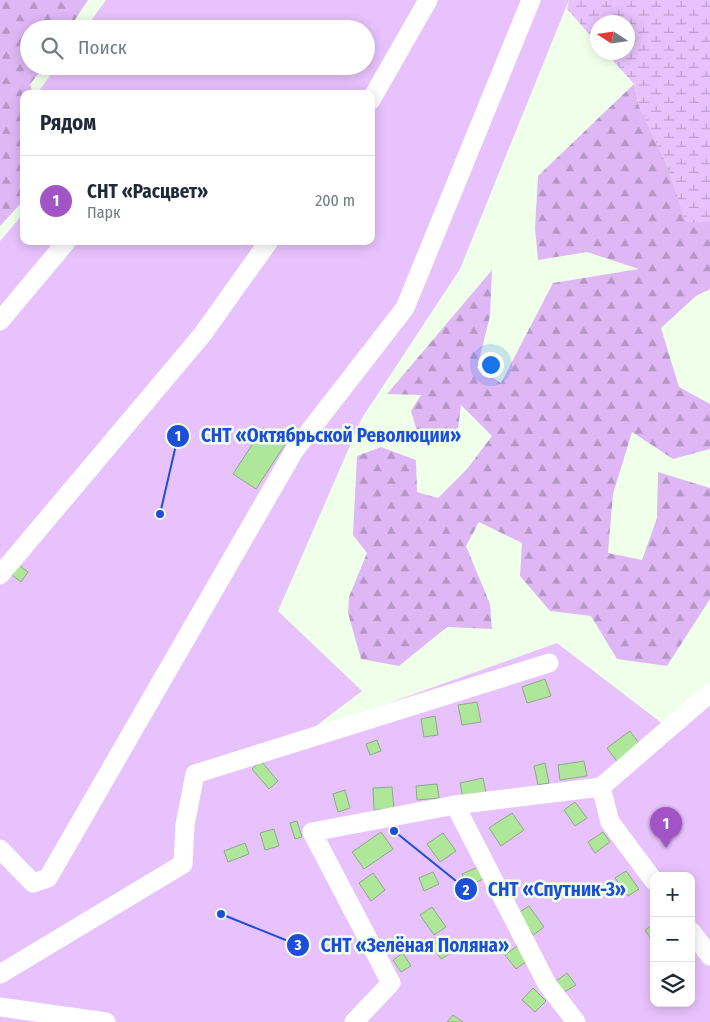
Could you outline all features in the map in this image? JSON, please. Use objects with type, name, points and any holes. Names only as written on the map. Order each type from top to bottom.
[{"type":"street","points":[[375,93],[428,0]]},
{"type":"street","points":[[0,849],[33,883],[48,878],[294,451],[405,308],[531,0]]},
{"type":"street","points":[[0,321],[64,245]]},
{"type":"street","points":[[0,575],[202,335],[267,245]]},
{"type":"street","points":[[0,974],[183,864],[185,825],[195,774],[549,663]]},
{"type":"street","points":[[354,1022],[391,983],[312,832],[455,805],[601,787],[710,692]]},
{"type":"street","points":[[601,787],[610,822],[650,876]]},
{"type":"street","points":[[455,805],[547,984],[576,1022]]},
{"type":"street","points":[[695,936],[710,956]]},
{"type":"street","points":[[0,1007],[106,1022]]},
{"type":"green space","points":[[0,0],[88,0],[75,20],[20,20],[20,75],[38,75],[30,84],[32,90],[20,90],[20,204],[0,226]]},
{"type":"green space","points":[[106,0],[569,0],[460,269],[362,418],[278,611],[362,691],[308,732],[557,643],[659,721],[672,738],[710,703],[710,1022],[0,1022],[0,241],[20,218],[20,245],[375,245],[375,90],[40,90],[51,75],[375,75],[375,20],[92,20]]},
{"type":"green space","points":[[569,0],[710,0],[710,222],[686,222],[666,163],[639,106],[634,84],[612,60],[635,60],[635,15],[590,15],[590,35],[567,9]]},
{"type":"green space","points":[[634,84],[639,106],[666,163],[686,221],[710,222],[710,289],[696,296],[661,328],[679,387],[710,404],[710,449],[673,459],[632,432],[613,494],[608,553],[642,560],[657,518],[658,472],[710,488],[710,599],[667,666],[617,659],[591,616],[550,611],[520,576],[522,543],[479,522],[466,546],[490,604],[492,629],[447,627],[399,666],[361,659],[348,613],[349,597],[367,553],[353,535],[357,456],[381,447],[416,460],[417,492],[438,498],[467,469],[492,436],[461,405],[457,436],[421,445],[411,411],[421,395],[387,394],[492,270],[490,316],[477,368],[501,383],[553,283],[639,269],[587,252],[538,260],[535,228],[538,176]]},
{"type":"building","points":[[263,428],[286,443],[256,489],[233,474]]},
{"type":"building","points":[[19,565],[28,572],[21,582],[12,575]]},
{"type":"building","points":[[545,679],[551,696],[527,703],[522,687]]},
{"type":"building","points":[[477,702],[481,722],[462,725],[458,705]]},
{"type":"building","points":[[435,716],[438,735],[424,737],[421,719]]},
{"type":"building","points":[[630,731],[641,746],[618,763],[607,748]]},
{"type":"building","points":[[377,740],[381,751],[370,755],[366,744]]},
{"type":"building","points":[[261,761],[278,781],[269,789],[252,769]]},
{"type":"building","points":[[584,761],[587,776],[560,780],[558,765]]},
{"type":"building","points":[[545,763],[549,783],[538,785],[534,766]]},
{"type":"building","points":[[483,778],[486,793],[463,798],[460,783]]},
{"type":"building","points":[[437,784],[439,798],[417,800],[416,786]]},
{"type":"building","points":[[392,787],[394,809],[374,810],[373,788]]},
{"type":"building","points":[[345,790],[350,808],[338,812],[333,794]]},
{"type":"building","points":[[575,802],[587,818],[575,826],[564,810]]},
{"type":"building","points":[[512,813],[524,830],[501,846],[489,828]]},
{"type":"building","points":[[297,821],[302,837],[295,839],[290,823]]},
{"type":"building","points":[[274,829],[279,846],[265,850],[260,833]]},
{"type":"building","points":[[381,832],[393,849],[364,869],[352,852]]},
{"type":"building","points":[[603,832],[610,842],[595,853],[588,842]]},
{"type":"building","points":[[443,833],[456,851],[440,862],[427,844]]},
{"type":"building","points":[[245,843],[249,854],[228,862],[224,851]]},
{"type":"building","points":[[478,867],[483,879],[468,886],[462,874]]},
{"type":"building","points":[[626,871],[639,889],[628,896],[615,878]]},
{"type":"building","points":[[433,872],[439,884],[424,891],[419,878]]},
{"type":"building","points":[[373,873],[385,890],[371,901],[359,883]]},
{"type":"building","points":[[529,906],[544,927],[533,935],[518,913]]},
{"type":"building","points":[[432,907],[446,927],[434,935],[420,915]]},
{"type":"building","points":[[650,927],[650,937],[645,930]]},
{"type":"building","points":[[446,936],[456,950],[441,959],[432,946]]},
{"type":"building","points":[[517,946],[527,961],[516,969],[505,955]]},
{"type":"building","points":[[403,953],[411,966],[401,972],[393,960]]},
{"type":"building","points":[[567,973],[576,985],[564,992],[556,981]]},
{"type":"building","points":[[533,988],[546,1001],[535,1012],[522,1000]]},
{"type":"building","points":[[453,1015],[463,1022],[447,1022]]},
{"type":"place","name":"СНТ «Октябрьской Революции»","points":[[160,514]]},
{"type":"place","name":"СНТ «Спутник-3»","points":[[394,831]]},
{"type":"place","name":"СНТ «Расцвет»","points":[[666,848]]},
{"type":"place","name":"СНТ «Зелёная Поляна»","points":[[221,914]]}]
